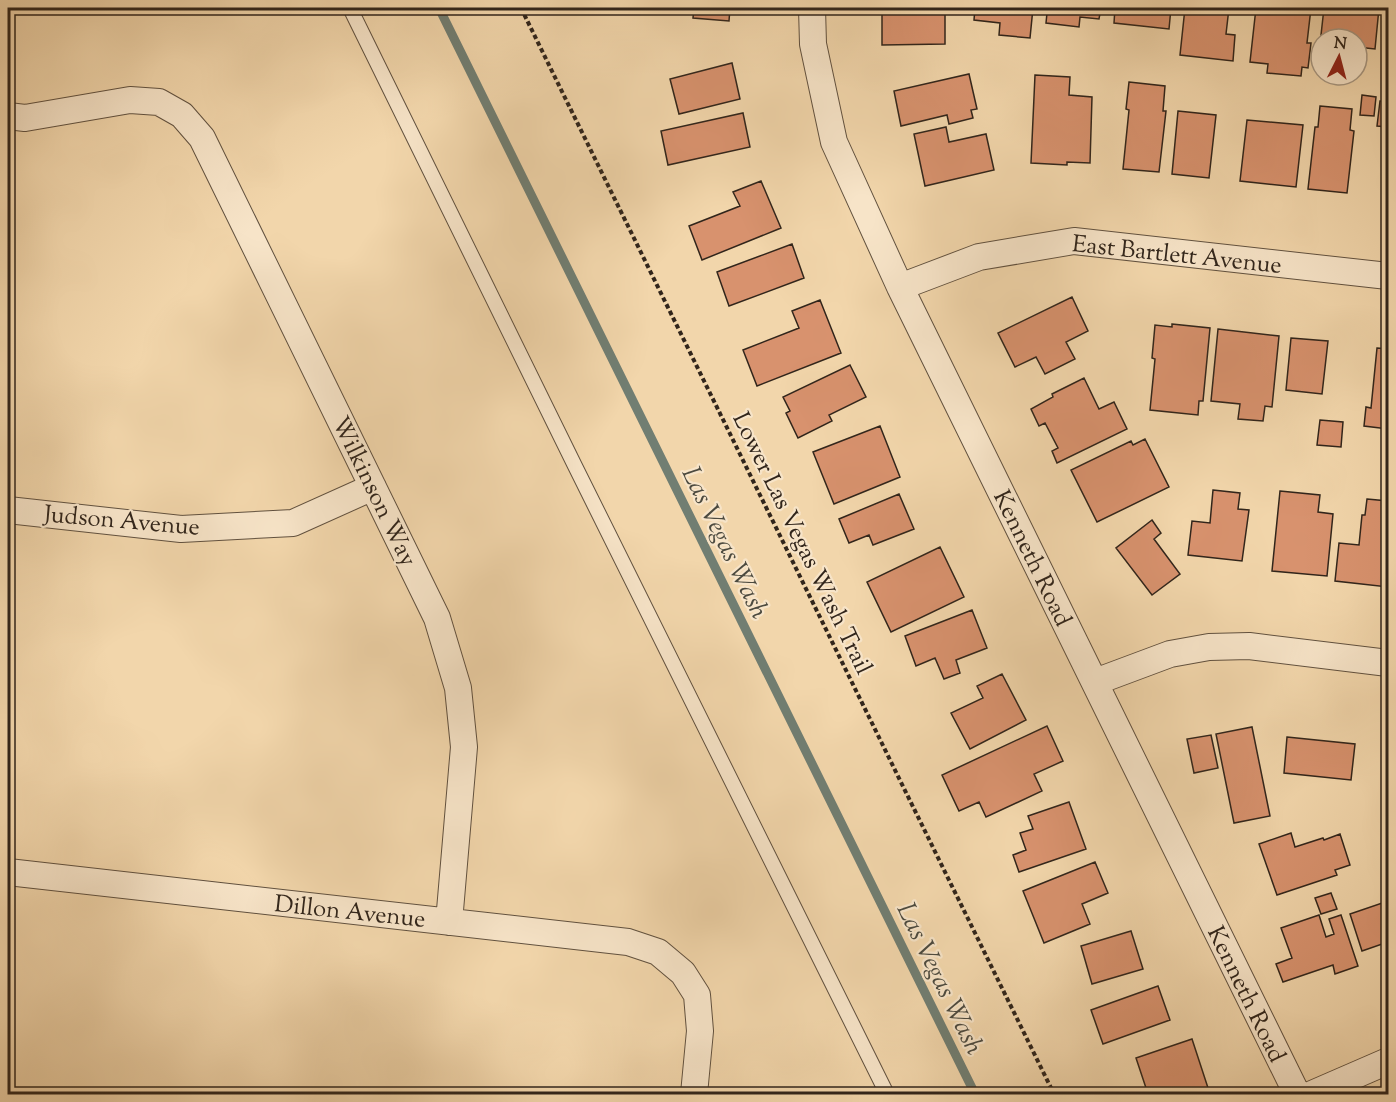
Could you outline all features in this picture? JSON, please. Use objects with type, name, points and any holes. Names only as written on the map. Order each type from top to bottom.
[{"type":"street","name":"Kenneth Road","points":[[812,8],[813,44],[834,142],[900,287],[1297,1095]]},
{"type":"street","name":"Wilkinson Way","points":[[8,116],[25,118],[130,100],[159,102],[182,115],[202,138],[437,618],[458,688],[464,747],[449,922]]},
{"type":"street","name":"East Bartlett Avenue","points":[[900,287],[979,257],[1074,241],[1389,276]]},
{"type":"street","name":"Judson Avenue","points":[[8,510],[181,529],[293,523],[373,487]]},
{"type":"street","points":[[1095,682],[1170,654],[1209,647],[1249,646],[1389,663]]},
{"type":"street","name":"Dillon Avenue","points":[[8,872],[628,942],[658,952],[683,973],[697,995],[700,1031],[694,1095]]},
{"type":"street","points":[[1312,1095],[1389,1061]]},
{"type":"lane","points":[[350,8],[887,1095]]},
{"type":"path","name":"Lower Las Vegas Wash Trail","points":[[521,8],[1054,1095]]},
{"type":"building","points":[[618,8],[634,8],[632,13]]},
{"type":"building","points":[[694,8],[730,8],[729,21],[693,18]]},
{"type":"building","points":[[882,8],[945,8],[945,44],[882,45]]},
{"type":"building","points":[[975,8],[1033,8],[1030,38],[999,35],[1000,23],[974,20]]},
{"type":"building","points":[[1045,8],[1101,8],[1099,19],[1080,17],[1079,27],[1046,23]]},
{"type":"building","points":[[1115,8],[1171,8],[1169,29],[1114,23]]},
{"type":"building","points":[[1185,8],[1229,8],[1226,34],[1235,35],[1233,61],[1180,55]]},
{"type":"building","points":[[1256,8],[1311,8],[1307,43],[1309,43],[1308,68],[1302,67],[1301,76],[1267,73],[1268,64],[1250,62]]},
{"type":"building","points":[[1324,8],[1379,8],[1375,49],[1369,48],[1369,27],[1322,27]]},
{"type":"building","points":[[732,63],[740,99],[679,114],[670,79]]},
{"type":"building","points":[[969,74],[977,109],[971,110],[973,118],[949,124],[947,115],[901,126],[894,91]]},
{"type":"building","points":[[1035,75],[1070,77],[1069,95],[1092,97],[1090,163],[1067,162],[1067,165],[1031,163]]},
{"type":"building","points":[[1129,82],[1165,86],[1163,111],[1166,111],[1159,172],[1123,169],[1129,110],[1126,109]]},
{"type":"building","points":[[1362,95],[1376,97],[1374,116],[1360,115]]},
{"type":"building","points":[[1380,101],[1388,102],[1388,127],[1377,126]]},
{"type":"building","points":[[1320,106],[1352,109],[1350,130],[1354,131],[1347,193],[1308,189],[1315,127],[1318,127]]},
{"type":"building","points":[[1178,111],[1216,115],[1209,178],[1172,174]]},
{"type":"building","points":[[743,113],[750,147],[668,165],[661,131]]},
{"type":"building","points":[[1247,120],[1303,125],[1296,187],[1240,181]]},
{"type":"building","points":[[946,127],[949,142],[986,134],[994,170],[925,186],[914,134]]},
{"type":"building","points":[[1388,150],[1388,197],[1384,196]]},
{"type":"building","points":[[761,181],[781,228],[702,260],[689,226],[740,206],[733,192]]},
{"type":"building","points":[[792,244],[804,278],[729,306],[717,272]]},
{"type":"building","points":[[1072,297],[1088,331],[1066,342],[1075,359],[1045,374],[1036,357],[1015,367],[998,333]]},
{"type":"building","points":[[820,300],[841,353],[757,386],[743,350],[799,328],[792,311]]},
{"type":"building","points":[[1172,324],[1210,328],[1203,401],[1199,401],[1198,415],[1150,410],[1155,359],[1152,358],[1155,325],[1172,327]]},
{"type":"building","points":[[1218,329],[1279,336],[1272,407],[1265,406],[1263,421],[1238,419],[1240,404],[1211,401]]},
{"type":"building","points":[[1291,338],[1328,341],[1322,394],[1286,390]]},
{"type":"building","points":[[1377,348],[1388,349],[1388,429],[1364,426],[1366,407],[1371,408]]},
{"type":"building","points":[[850,365],[866,397],[829,415],[832,421],[798,438],[786,413],[790,411],[783,397]]},
{"type":"building","points":[[1084,378],[1099,409],[1114,402],[1127,429],[1057,463],[1052,451],[1058,448],[1045,423],[1039,426],[1031,409],[1053,397],[1052,394]]},
{"type":"building","points":[[1320,420],[1343,422],[1341,447],[1317,445]]},
{"type":"building","points":[[880,426],[900,477],[834,504],[813,452]]},
{"type":"building","points":[[1145,439],[1169,487],[1097,522],[1071,470],[1131,441],[1133,445]]},
{"type":"building","points":[[1213,490],[1240,493],[1238,509],[1249,510],[1242,561],[1188,555],[1192,521],[1210,523]]},
{"type":"building","points":[[1280,491],[1320,495],[1318,512],[1333,514],[1327,576],[1272,571]]},
{"type":"building","points":[[899,494],[914,529],[873,545],[869,535],[849,543],[839,519]]},
{"type":"building","points":[[1367,499],[1388,501],[1388,587],[1335,581],[1339,543],[1359,545],[1362,515],[1365,515]]},
{"type":"building","points":[[1152,520],[1161,533],[1154,539],[1180,574],[1152,595],[1116,548]]},
{"type":"building","points":[[940,547],[964,597],[891,632],[867,582]]},
{"type":"building","points":[[972,610],[987,648],[956,660],[960,673],[944,679],[935,658],[916,666],[905,636]]},
{"type":"building","points":[[1002,674],[1026,720],[970,749],[951,713],[983,698],[977,686]]},
{"type":"building","points":[[1047,726],[1063,761],[1034,774],[1042,791],[986,817],[979,802],[959,811],[942,775]]},
{"type":"building","points":[[1252,727],[1270,816],[1234,823],[1216,734]]},
{"type":"building","points":[[1211,735],[1218,768],[1194,773],[1187,739]]},
{"type":"building","points":[[1388,735],[1388,769],[1383,768]]},
{"type":"building","points":[[1287,737],[1355,744],[1351,780],[1284,773]]},
{"type":"building","points":[[1069,802],[1086,849],[1019,872],[1013,855],[1026,850],[1020,833],[1033,829],[1028,816]]},
{"type":"building","points":[[1291,833],[1295,847],[1340,834],[1350,865],[1335,870],[1337,875],[1277,895],[1259,844]]},
{"type":"building","points":[[1095,862],[1108,893],[1082,904],[1090,924],[1044,943],[1023,891]]},
{"type":"building","points":[[1331,893],[1337,909],[1321,914],[1315,898]]},
{"type":"building","points":[[1388,901],[1388,942],[1362,951],[1350,914]]},
{"type":"building","points":[[1319,915],[1326,937],[1334,934],[1329,919],[1341,915],[1358,966],[1335,974],[1333,965],[1283,982],[1276,964],[1292,958],[1281,928]]},
{"type":"building","points":[[1131,931],[1143,969],[1092,984],[1081,946]]},
{"type":"building","points":[[1158,986],[1170,1020],[1103,1044],[1091,1010]]},
{"type":"building","points":[[1192,1039],[1210,1094],[1148,1094],[1136,1058]]},
{"type":"waterway","name":"Las Vegas Wash","points":[[439,8],[975,1094]]}]
